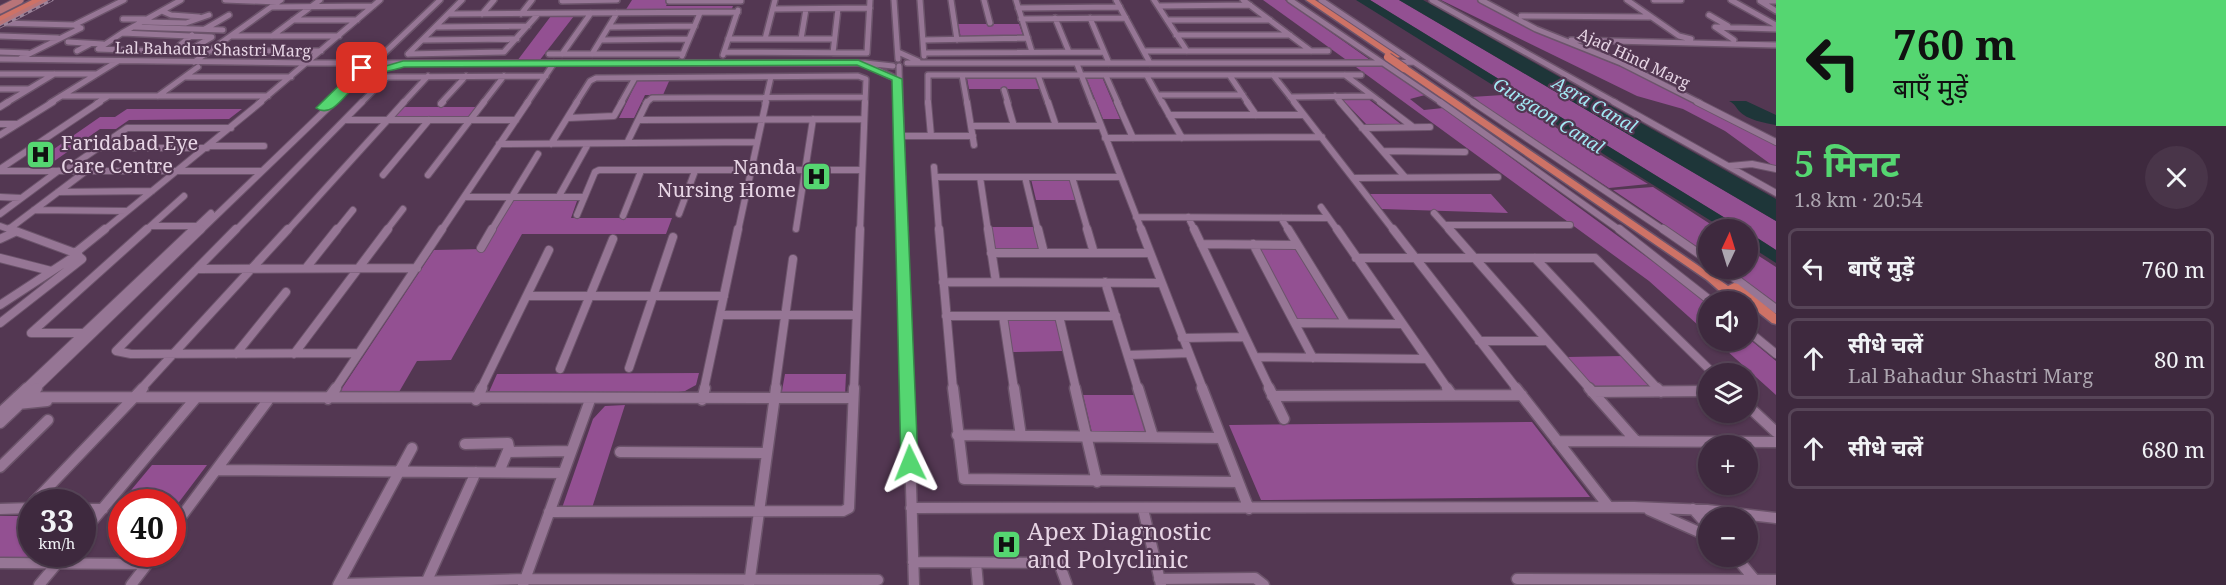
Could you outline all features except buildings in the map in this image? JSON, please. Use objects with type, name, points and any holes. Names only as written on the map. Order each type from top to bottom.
[{"type":"highway","points":[[0,20],[30,0]]},
{"type":"highway","points":[[0,20],[39,0]]},
{"type":"highway","points":[[1303,0],[1389,59],[1410,66],[1698,261]]},
{"type":"highway","points":[[1310,0],[1389,59]]},
{"type":"highway","points":[[1410,66],[1726,291]]},
{"type":"highway","points":[[1723,279],[1776,320]]},
{"type":"highway","points":[[1758,316],[1776,330]]},
{"type":"main road","points":[[0,10],[20,0]]},
{"type":"main road","points":[[0,20],[44,0]]},
{"type":"street","points":[[74,25],[124,0]]},
{"type":"street","points":[[122,33],[213,36],[188,51],[98,49],[104,44],[122,33],[132,27],[181,0]]},
{"type":"street","points":[[225,0],[279,1]]},
{"type":"street","points":[[272,36],[320,0]]},
{"type":"street","points":[[0,306],[76,254],[209,147],[380,0]]},
{"type":"street","points":[[184,196],[31,333],[89,333],[299,133],[324,108],[352,73],[385,53],[438,0]]},
{"type":"street","points":[[352,73],[369,64],[438,0]]},
{"type":"street","points":[[0,60],[306,64],[352,73],[398,64],[462,0]]},
{"type":"street","points":[[482,14],[494,0]]},
{"type":"street","points":[[521,14],[532,0]]},
{"type":"street","points":[[553,14],[563,1],[617,0]]},
{"type":"street","points":[[765,39],[775,0]]},
{"type":"street","points":[[724,52],[868,51],[870,0]]},
{"type":"street","points":[[894,0],[898,52],[895,63],[900,136],[914,585]]},
{"type":"street","points":[[920,0],[925,64]]},
{"type":"street","points":[[951,0],[957,40]]},
{"type":"street","points":[[984,0],[990,23]]},
{"type":"street","points":[[1016,0],[1032,52]]},
{"type":"street","points":[[1049,0],[1052,8]]},
{"type":"street","points":[[1080,0],[1084,7]]},
{"type":"street","points":[[1116,0],[1150,63]]},
{"type":"street","points":[[1154,0],[1187,51]]},
{"type":"street","points":[[1243,0],[1311,51]]},
{"type":"street","points":[[1290,0],[1389,59],[1698,291]]},
{"type":"street","points":[[1432,0],[1776,193]]},
{"type":"street","name":"Ajad Hind Marg","points":[[1481,0],[1536,29],[1621,63],[1776,139]]},
{"type":"street","points":[[1490,0],[1571,40],[1626,60],[1776,139]]},
{"type":"street","points":[[1627,0],[1687,38],[1734,40],[1716,27],[1776,23]]},
{"type":"street","points":[[1654,0],[1681,0]]},
{"type":"street","points":[[1731,0],[1776,23]]},
{"type":"street","points":[[158,96],[185,77],[194,64],[208,51],[279,1]]},
{"type":"street","points":[[669,1],[741,1],[720,62]]},
{"type":"street","points":[[1325,1],[1410,66],[1698,253]]},
{"type":"street","points":[[1776,1],[1760,1],[1776,12]]},
{"type":"street","points":[[1158,6],[1250,5]]},
{"type":"street","points":[[271,7],[373,6]]},
{"type":"street","points":[[1018,8],[1120,7]]},
{"type":"street","points":[[773,9],[870,8]]},
{"type":"street","points":[[801,39],[806,9]]},
{"type":"street","points":[[832,53],[838,9]]},
{"type":"street","points":[[162,10],[171,15],[208,15]]},
{"type":"street","points":[[449,14],[738,12]]},
{"type":"street","points":[[562,54],[591,13]]},
{"type":"street","points":[[592,54],[617,13]]},
{"type":"street","points":[[679,63],[700,13]]},
{"type":"street","points":[[408,54],[498,53],[508,50],[538,14]]},
{"type":"street","points":[[157,22],[171,15]]},
{"type":"street","points":[[204,30],[229,15]]},
{"type":"street","points":[[1710,15],[1730,27]]},
{"type":"street","points":[[123,19],[186,23],[200,16]]},
{"type":"street","points":[[1521,16],[1651,17]]},
{"type":"street","points":[[1021,18],[1126,18]]},
{"type":"street","points":[[1055,18],[1069,52]]},
{"type":"street","points":[[1089,18],[1109,63]]},
{"type":"street","points":[[0,20],[74,25],[81,28],[16,60]]},
{"type":"street","points":[[293,20],[357,20]]},
{"type":"street","points":[[1167,20],[1270,20]]},
{"type":"street","points":[[436,27],[528,26]]},
{"type":"street","points":[[609,27],[694,26]]},
{"type":"street","points":[[132,27],[223,30]]},
{"type":"street","points":[[171,52],[192,35]]},
{"type":"street","points":[[1176,36],[1290,35]]},
{"type":"street","points":[[0,36],[60,38]]},
{"type":"street","points":[[230,36],[339,36]]},
{"type":"street","points":[[923,40],[1028,38]]},
{"type":"street","points":[[424,40],[517,39]]},
{"type":"street","points":[[601,40],[689,39]]},
{"type":"street","points":[[728,39],[834,39]]},
{"type":"street","points":[[1571,40],[1776,45]]},
{"type":"street","points":[[68,42],[104,44]]},
{"type":"street","points":[[76,51],[92,43]]},
{"type":"street","points":[[208,51],[321,51]]},
{"type":"street","points":[[1144,51],[1328,51]]},
{"type":"street","points":[[0,52],[31,53]]},
{"type":"street","points":[[898,52],[925,64]]},
{"type":"street","points":[[924,53],[1104,52]]},
{"type":"street","points":[[385,53],[398,64]]},
{"type":"street","points":[[549,54],[683,54]]},
{"type":"street","points":[[369,64],[550,68],[720,62],[1077,64],[1389,59]]},
{"type":"street","points":[[1,134],[117,62]]},
{"type":"street","points":[[861,63],[897,79]]},
{"type":"street","name":"Lal Bahadur Shastri Marg","points":[[306,64],[369,64]]},
{"type":"street","points":[[1077,64],[1249,509]]},
{"type":"street","points":[[359,353],[123,354],[116,351],[387,77],[504,75],[550,68]]},
{"type":"street","points":[[328,399],[550,68]]},
{"type":"street","points":[[0,74],[98,74]]},
{"type":"street","points":[[1,106],[56,74]]},
{"type":"street","points":[[428,175],[504,75]]},
{"type":"street","points":[[962,75],[974,145]]},
{"type":"street","points":[[1038,75],[1056,126]]},
{"type":"street","points":[[1230,75],[1256,115]]},
{"type":"street","points":[[1273,75],[1609,507]]},
{"type":"street","points":[[1345,75],[1413,127]]},
{"type":"street","points":[[931,136],[927,76],[1361,75]]},
{"type":"street","points":[[48,489],[175,354],[428,76]]},
{"type":"street","points":[[441,104],[466,76]]},
{"type":"street","points":[[1106,76],[1133,138]]},
{"type":"street","points":[[1147,76],[1182,138]]},
{"type":"street","points":[[185,77],[291,77]]},
{"type":"street","points":[[702,400],[771,77]]},
{"type":"street","points":[[549,512],[847,510],[863,97],[866,79],[864,77],[771,77],[592,79],[551,144]]},
{"type":"street","points":[[568,118],[614,116],[635,78]]},
{"type":"street","points":[[0,89],[30,89]]},
{"type":"street","points":[[1004,90],[1014,126]]},
{"type":"street","points":[[1158,95],[1243,95]]},
{"type":"street","points":[[61,96],[268,96]]},
{"type":"street","points":[[0,170],[108,96]]},
{"type":"street","points":[[1335,96],[1405,177]]},
{"type":"street","points":[[1290,97],[1372,96]]},
{"type":"street","points":[[627,143],[647,100],[652,98],[863,97]]},
{"type":"street","points":[[1169,115],[1304,115]]},
{"type":"street","points":[[796,229],[813,119]]},
{"type":"street","points":[[639,120],[863,119]]},
{"type":"street","points":[[345,120],[516,120]]},
{"type":"street","points":[[383,175],[429,120]]},
{"type":"street","points":[[0,124],[17,124]]},
{"type":"street","points":[[972,126],[1101,126]]},
{"type":"street","points":[[0,214],[120,131],[132,127],[231,128]]},
{"type":"street","points":[[1362,128],[1430,127]]},
{"type":"street","points":[[900,136],[973,136]]},
{"type":"street","points":[[1105,138],[1322,137]]},
{"type":"street","points":[[499,144],[757,142]]},
{"type":"street","points":[[559,196],[588,144]]},
{"type":"street","points":[[96,148],[264,146]]},
{"type":"street","points":[[1383,152],[1465,152]]},
{"type":"street","points":[[481,248],[538,154]]},
{"type":"street","points":[[1729,166],[1752,165],[1776,169]]},
{"type":"street","points":[[934,167],[957,435],[963,476],[967,481],[1238,482]]},
{"type":"street","points":[[0,170],[258,171]]},
{"type":"street","points":[[577,215],[597,171],[860,170]]},
{"type":"street","points":[[0,239],[86,171]]},
{"type":"street","points":[[623,216],[641,171]]},
{"type":"street","points":[[679,214],[695,171]]},
{"type":"street","points":[[935,177],[1120,177]]},
{"type":"street","points":[[980,177],[996,282]]},
{"type":"street","points":[[1025,177],[1044,253]]},
{"type":"street","points":[[1072,177],[1094,253]]},
{"type":"street","points":[[1354,178],[1498,177]]},
{"type":"street","points":[[57,192],[152,191]]},
{"type":"street","points":[[0,423],[197,226],[235,194]]},
{"type":"street","points":[[0,197],[21,198]]},
{"type":"street","points":[[464,197],[584,197]]},
{"type":"street","points":[[1321,207],[1452,395]]},
{"type":"street","points":[[294,354],[403,209]]},
{"type":"street","points":[[34,210],[127,211]]},
{"type":"street","points":[[306,268],[353,210]]},
{"type":"street","points":[[1434,213],[1636,441]]},
{"type":"street","points":[[1136,217],[1328,218]]},
{"type":"street","points":[[1188,217],[1284,419]]},
{"type":"street","points":[[1281,218],[1346,323]]},
{"type":"street","points":[[1445,225],[1570,225]]},
{"type":"street","points":[[0,226],[82,256],[81,261],[0,323]]},
{"type":"street","points":[[152,226],[197,226]]},
{"type":"street","points":[[629,368],[673,237]]},
{"type":"street","points":[[560,369],[613,239]]},
{"type":"street","points":[[1201,244],[1297,245]]},
{"type":"street","points":[[1253,244],[1297,323],[1313,358]]},
{"type":"street","points":[[476,400],[549,250]]},
{"type":"street","points":[[991,253],[1150,253]]},
{"type":"street","points":[[0,258],[51,271]]},
{"type":"street","points":[[1356,258],[1598,260],[1703,363]]},
{"type":"street","points":[[1535,258],[1661,392]]},
{"type":"street","points":[[749,581],[793,260]]},
{"type":"street","points":[[197,269],[417,268]]},
{"type":"street","points":[[1736,279],[1776,309]]},
{"type":"street","points":[[943,282],[1161,283]]},
{"type":"street","points":[[1105,282],[1153,437]]},
{"type":"street","points":[[236,354],[286,292]]},
{"type":"street","points":[[528,296],[724,296]]},
{"type":"street","points":[[720,315],[854,315]]},
{"type":"street","points":[[946,316],[1116,316]]},
{"type":"street","points":[[1003,316],[1021,436]]},
{"type":"street","points":[[1059,316],[1097,482]]},
{"type":"street","points":[[1297,323],[1402,324]]},
{"type":"street","points":[[1182,338],[1245,337]]},
{"type":"street","points":[[1758,339],[1776,354]]},
{"type":"street","points":[[1479,341],[1547,341]]},
{"type":"street","points":[[1128,355],[1189,353]]},
{"type":"street","points":[[1255,357],[1427,359]]},
{"type":"street","points":[[1592,392],[1698,391]]},
{"type":"street","points":[[1272,396],[1522,396]]},
{"type":"street","points":[[0,413],[9,404],[21,400],[52,399],[774,400],[852,398]]},
{"type":"street","points":[[96,517],[195,399]]},
{"type":"street","points":[[186,511],[269,399]]},
{"type":"street","points":[[524,582],[590,400]]},
{"type":"street","points":[[1758,415],[1776,432]]},
{"type":"street","points":[[0,467],[48,420]]},
{"type":"street","points":[[957,435],[1221,438]]},
{"type":"street","points":[[1557,441],[1776,442]]},
{"type":"street","points":[[465,444],[508,443],[508,452],[499,472]]},
{"type":"street","points":[[412,448],[338,584],[878,580]]},
{"type":"street","points":[[508,452],[571,451]]},
{"type":"street","points":[[621,452],[767,453]]},
{"type":"street","points":[[217,470],[563,473]]},
{"type":"street","points":[[426,584],[476,472]]},
{"type":"street","points":[[0,509],[18,507]]},
{"type":"street","points":[[911,508],[1634,507],[1693,509],[1776,518]]},
{"type":"street","points":[[1634,507],[1672,518],[1698,531]]},
{"type":"street","points":[[96,509],[103,509]]},
{"type":"street","points":[[1143,509],[1160,582],[1255,578],[1264,585]]},
{"type":"street","points":[[1693,509],[1698,515]]},
{"type":"street","points":[[0,562],[18,562]]},
{"type":"street","points":[[913,562],[1059,563],[1064,568],[1067,585]]},
{"type":"street","points":[[976,563],[978,585]]},
{"type":"street","points":[[39,585],[54,567]]},
{"type":"street","points":[[131,585],[145,567]]},
{"type":"street","points":[[1744,567],[1757,582]]},
{"type":"street","points":[[1517,579],[1659,582],[1776,580]]},
{"type":"shaded area","points":[[632,0],[669,0],[666,6],[733,6],[731,11],[625,11]]},
{"type":"shaded area","points":[[1263,0],[1285,0],[1373,62],[1345,59]]},
{"type":"shaded area","points":[[1370,0],[1399,0],[1776,221],[1776,250],[1758,238],[1758,219],[1727,219]]},
{"type":"shaded area","points":[[1441,0],[1478,0],[1550,38],[1639,74],[1776,145],[1776,168],[1725,131],[1683,109],[1637,96]]},
{"type":"shaded area","points":[[551,16],[574,16],[539,61],[517,61]]},
{"type":"shaded area","points":[[958,24],[1019,24],[1024,38],[961,38]]},
{"type":"shaded area","points":[[1356,67],[1386,67],[1425,95],[1410,99],[1424,110],[1443,108],[1689,288],[1698,296],[1698,325],[1649,281]]},
{"type":"shaded area","points":[[1086,77],[1102,77],[1120,119],[1103,119]]},
{"type":"shaded area","points":[[967,78],[1037,78],[1040,89],[969,89]]},
{"type":"shaded area","points":[[638,79],[670,79],[663,95],[645,95],[634,118],[619,118]]},
{"type":"shaded area","points":[[1503,95],[1648,184],[1609,188],[1471,97]]},
{"type":"shaded area","points":[[1367,98],[1402,125],[1367,125],[1342,99]]},
{"type":"shaded area","points":[[404,107],[476,107],[467,118],[393,118]]},
{"type":"shaded area","points":[[127,109],[242,109],[229,119],[129,120],[116,129],[100,129],[43,169],[25,169],[100,117],[115,117]]},
{"type":"shaded area","points":[[1069,178],[1076,200],[1036,200],[1031,179]]},
{"type":"shaded area","points":[[1653,187],[1703,219],[1698,219],[1698,247],[1613,190]]},
{"type":"shaded area","points":[[1370,194],[1491,194],[1508,213],[1382,209]]},
{"type":"shaded area","points":[[514,200],[577,201],[571,218],[672,218],[666,234],[522,234],[451,360],[417,361],[399,392],[339,393],[434,250],[483,249]]},
{"type":"shaded area","points":[[992,227],[1034,227],[1040,252],[996,252]]},
{"type":"shaded area","points":[[1257,247],[1294,247],[1338,319],[1297,319]]},
{"type":"shaded area","points":[[1758,255],[1776,267],[1776,303],[1743,279],[1758,279]]},
{"type":"shaded area","points":[[1007,319],[1055,319],[1063,351],[1013,352]]},
{"type":"shaded area","points":[[1758,346],[1776,361],[1776,395],[1758,379],[1758,363],[1740,363],[1727,351],[1758,351]]},
{"type":"shaded area","points":[[1623,356],[1655,388],[1596,389],[1567,357]]},
{"type":"shaded area","points":[[699,373],[696,385],[685,391],[672,393],[489,392],[497,374]]},
{"type":"shaded area","points":[[785,374],[846,374],[845,396],[781,396]]},
{"type":"shaded area","points":[[1083,395],[1134,395],[1146,433],[1092,433]]},
{"type":"shaded area","points":[[625,405],[592,508],[562,508],[593,419],[605,406]]},
{"type":"shaded area","points":[[1532,422],[1590,497],[1261,500],[1229,425]]},
{"type":"shaded area","points":[[152,465],[207,465],[186,493],[186,489],[132,489]]},
{"type":"shaded area","points":[[0,516],[18,516],[18,558],[0,558]]},
{"type":"water","name":"Gurgaon Canal","points":[[1356,0],[1370,0],[1727,219],[1708,219]]},
{"type":"water","name":"Agra Canal","points":[[1399,0],[1423,0],[1776,199],[1776,221]]},
{"type":"water","points":[[1729,101],[1746,101],[1776,115],[1776,125],[1747,117]]},
{"type":"water","points":[[1758,238],[1776,250],[1776,263],[1758,251]]},
{"type":"railway","points":[[0,27],[52,0]]},
{"type":"place","name":"Faridabad Eye Care Centre","points":[[40,154]]},
{"type":"place","name":"Nanda Nursing Home","points":[[817,177]]},
{"type":"place","name":"Apex Diagnostic and Polyclinic","points":[[1006,544]]},
{"type":"route","points":[[362,68],[321,108],[327,108],[358,78],[403,64],[858,63],[897,79],[910,463]]}]
